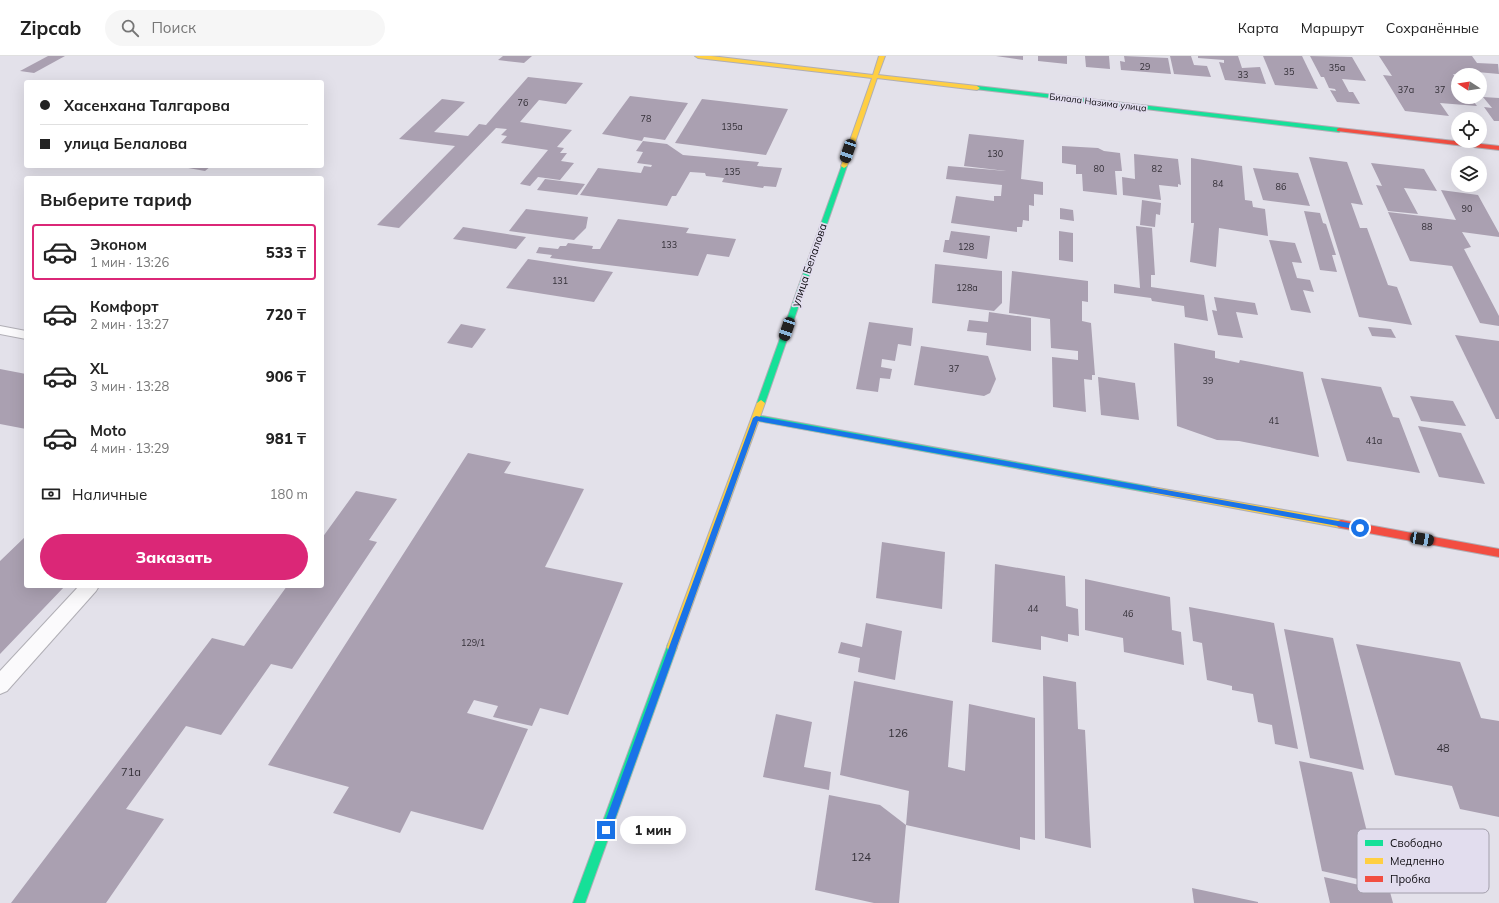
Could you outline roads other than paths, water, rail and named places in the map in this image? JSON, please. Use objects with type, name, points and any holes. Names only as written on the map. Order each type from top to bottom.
[{"type":"street","name":"Билала Назима улица","points":[[698,56],[1499,148]]},
{"type":"street","name":"улица Белалова","points":[[579,903],[756,418],[882,56]]},
{"type":"street","points":[[756,418],[1499,553]]},
{"type":"lane","points":[[0,330],[24,335]]},
{"type":"lane","points":[[0,685],[88,588]]}]
